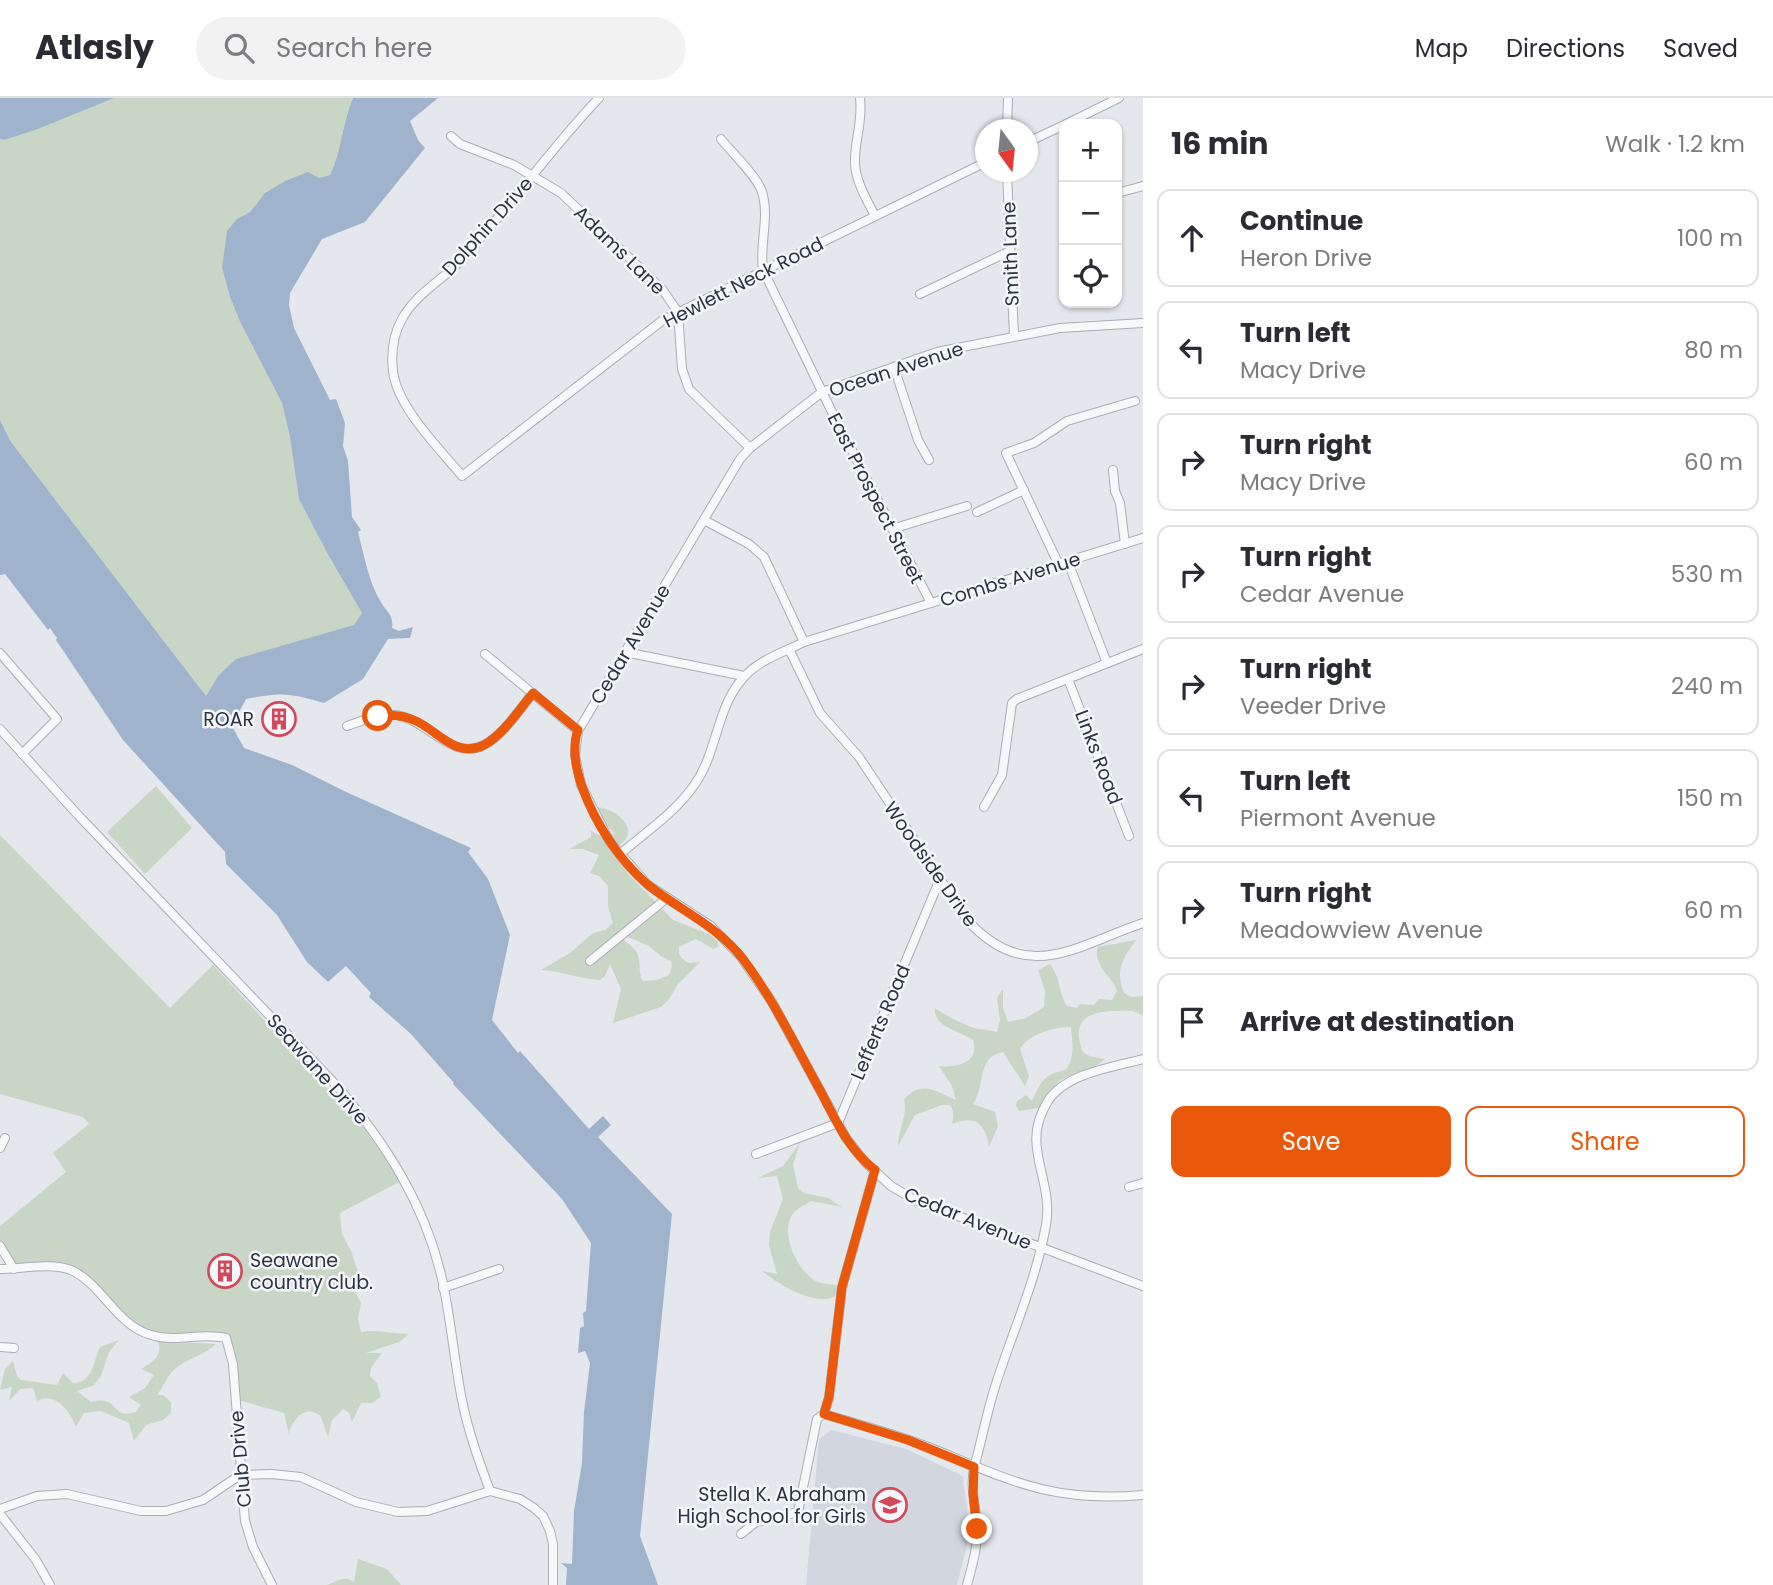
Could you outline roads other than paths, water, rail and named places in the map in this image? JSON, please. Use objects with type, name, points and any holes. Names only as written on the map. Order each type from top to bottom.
[{"type":"street","name":"Dolphin Drive","points":[[455,467],[413,415],[400,394],[393,372],[393,342],[401,320],[412,302],[461,261],[599,98]]},
{"type":"street","points":[[860,98],[860,129],[855,166],[862,191],[875,216]]},
{"type":"street","points":[[1007,119],[1008,98]]},
{"type":"street","points":[[1077,119],[1119,98]]},
{"type":"street","points":[[1038,137],[1059,128]]},
{"type":"street","name":"Adams Lane","points":[[451,136],[463,146],[493,156],[561,193],[662,289],[678,312],[682,369],[688,389],[750,448]]},
{"type":"street","points":[[721,139],[762,191],[763,271]]},
{"type":"street","name":"Hewlett Neck Road","points":[[455,467],[462,477],[663,320],[975,167]]},
{"type":"street","name":"Smith Lane","points":[[1007,182],[1014,336]]},
{"type":"street","points":[[1122,191],[1143,186]]},
{"type":"street","points":[[920,294],[1010,251]]},
{"type":"street","name":"East Prospect Street","points":[[763,271],[931,603]]},
{"type":"street","name":"Ocean Avenue","points":[[750,448],[822,392],[937,352],[1060,328],[1143,323]]},
{"type":"street","points":[[894,366],[918,440],[929,460]]},
{"type":"street","points":[[1107,663],[1063,562],[1006,453],[1034,443],[1067,421],[1135,401]]},
{"type":"street","name":"Cedar Avenue","points":[[750,448],[740,458],[578,730],[575,755],[581,785],[598,822],[620,854],[648,885],[711,926],[741,957],[772,1002],[838,1123],[858,1154],[891,1186],[913,1199],[1143,1286]]},
{"type":"street","points":[[1112,470],[1120,503],[1125,544]]},
{"type":"street","points":[[977,512],[1024,491]]},
{"type":"street","points":[[892,529],[967,506]]},
{"type":"street","points":[[704,520],[749,544],[764,557],[804,642]]},
{"type":"street","name":"Combs Avenue","points":[[744,676],[804,642],[1143,539]]},
{"type":"street","name":"Woodside Drive","points":[[789,649],[820,713],[859,757],[940,879],[980,933],[1001,947],[1017,953],[1042,956],[1078,950],[1143,923]]},
{"type":"street","points":[[984,807],[1002,775],[1012,703],[1143,649]]},
{"type":"street","points":[[620,854],[670,812],[697,782],[709,757],[724,705],[744,676],[625,652]]},
{"type":"street","points":[[0,653],[57,719],[22,754]]},
{"type":"street","points":[[485,654],[578,730]]},
{"type":"street","name":"Links Road","points":[[1069,679],[1129,836]]},
{"type":"street","points":[[347,726],[378,716],[403,716],[423,725],[454,746],[464,748],[484,745],[495,737],[533,693]]},
{"type":"street","name":"Seawane Drive","points":[[0,729],[336,1085],[368,1123],[395,1163],[413,1198],[434,1251],[443,1288],[462,1403],[490,1491]]},
{"type":"street","name":"Lefferts Road","points":[[838,1123],[940,879]]},
{"type":"street","points":[[590,961],[667,898]]},
{"type":"street","points":[[967,1585],[976,1546],[974,1467],[1046,1223],[1048,1200],[1036,1146],[1036,1130],[1048,1102],[1060,1088],[1074,1080],[1143,1059]]},
{"type":"street","points":[[757,1154],[838,1123]]},
{"type":"street","points":[[0,1148],[5,1138]]},
{"type":"street","points":[[741,1534],[756,1522],[798,1512],[817,1419],[824,1414],[829,1397],[842,1287],[875,1170]]},
{"type":"street","points":[[1129,1187],[1143,1183]]},
{"type":"street","points":[[0,1246],[15,1269]]},
{"type":"street","points":[[0,1269],[15,1269]]},
{"type":"street","name":"Club Drive","points":[[15,1269],[69,1269],[82,1277],[132,1326],[152,1336],[167,1339],[216,1336],[226,1338],[232,1353],[245,1521],[253,1548],[272,1585]]},
{"type":"street","points":[[443,1288],[499,1269]]},
{"type":"street","points":[[0,1347],[15,1348]]},
{"type":"street","points":[[824,1414],[908,1440],[1025,1487],[1055,1494],[1108,1498],[1143,1495]]},
{"type":"street","points":[[50,1585],[36,1560],[0,1512],[37,1496],[67,1494],[141,1511],[166,1511],[203,1500],[240,1475],[279,1474],[301,1477],[356,1502],[398,1512],[427,1511],[490,1491],[520,1499],[543,1516],[550,1531],[553,1544],[553,1585]]},
{"type":"water","points":[[0,98],[114,98],[4,140],[0,139]]},
{"type":"water","points":[[353,98],[438,98],[410,121],[418,140],[425,148],[365,222],[322,239],[290,293],[289,305],[294,328],[330,400],[336,399],[345,423],[343,446],[348,461],[352,517],[361,530],[358,532],[374,588],[391,617],[392,628],[399,631],[413,627],[410,638],[388,639],[363,679],[324,703],[285,695],[246,699],[232,726],[244,748],[292,765],[471,848],[468,852],[488,879],[510,935],[492,1020],[518,1053],[520,1051],[589,1129],[603,1116],[611,1125],[598,1137],[672,1214],[640,1536],[658,1585],[566,1585],[567,1568],[561,1563],[572,1564],[574,1511],[582,1463],[590,1363],[585,1351],[578,1353],[580,1328],[584,1326],[583,1313],[586,1311],[591,1243],[562,1199],[453,1084],[411,1034],[369,997],[371,993],[346,966],[328,982],[307,962],[277,915],[226,864],[225,852],[123,740],[50,628],[48,630],[5,574],[0,575],[0,420],[11,442],[206,696],[218,676],[236,659],[354,625],[362,613],[299,499],[282,403],[240,322],[222,268],[227,231],[237,219],[250,212],[265,193],[308,172],[319,178],[330,175]]},
{"type":"place","name":"ROAR","points":[[279,719]]},
{"type":"place","name":"Seawane country club.","points":[[225,1271]]},
{"type":"place","name":"Stella K. Abraham High School for Girls","points":[[890,1505]]}]
